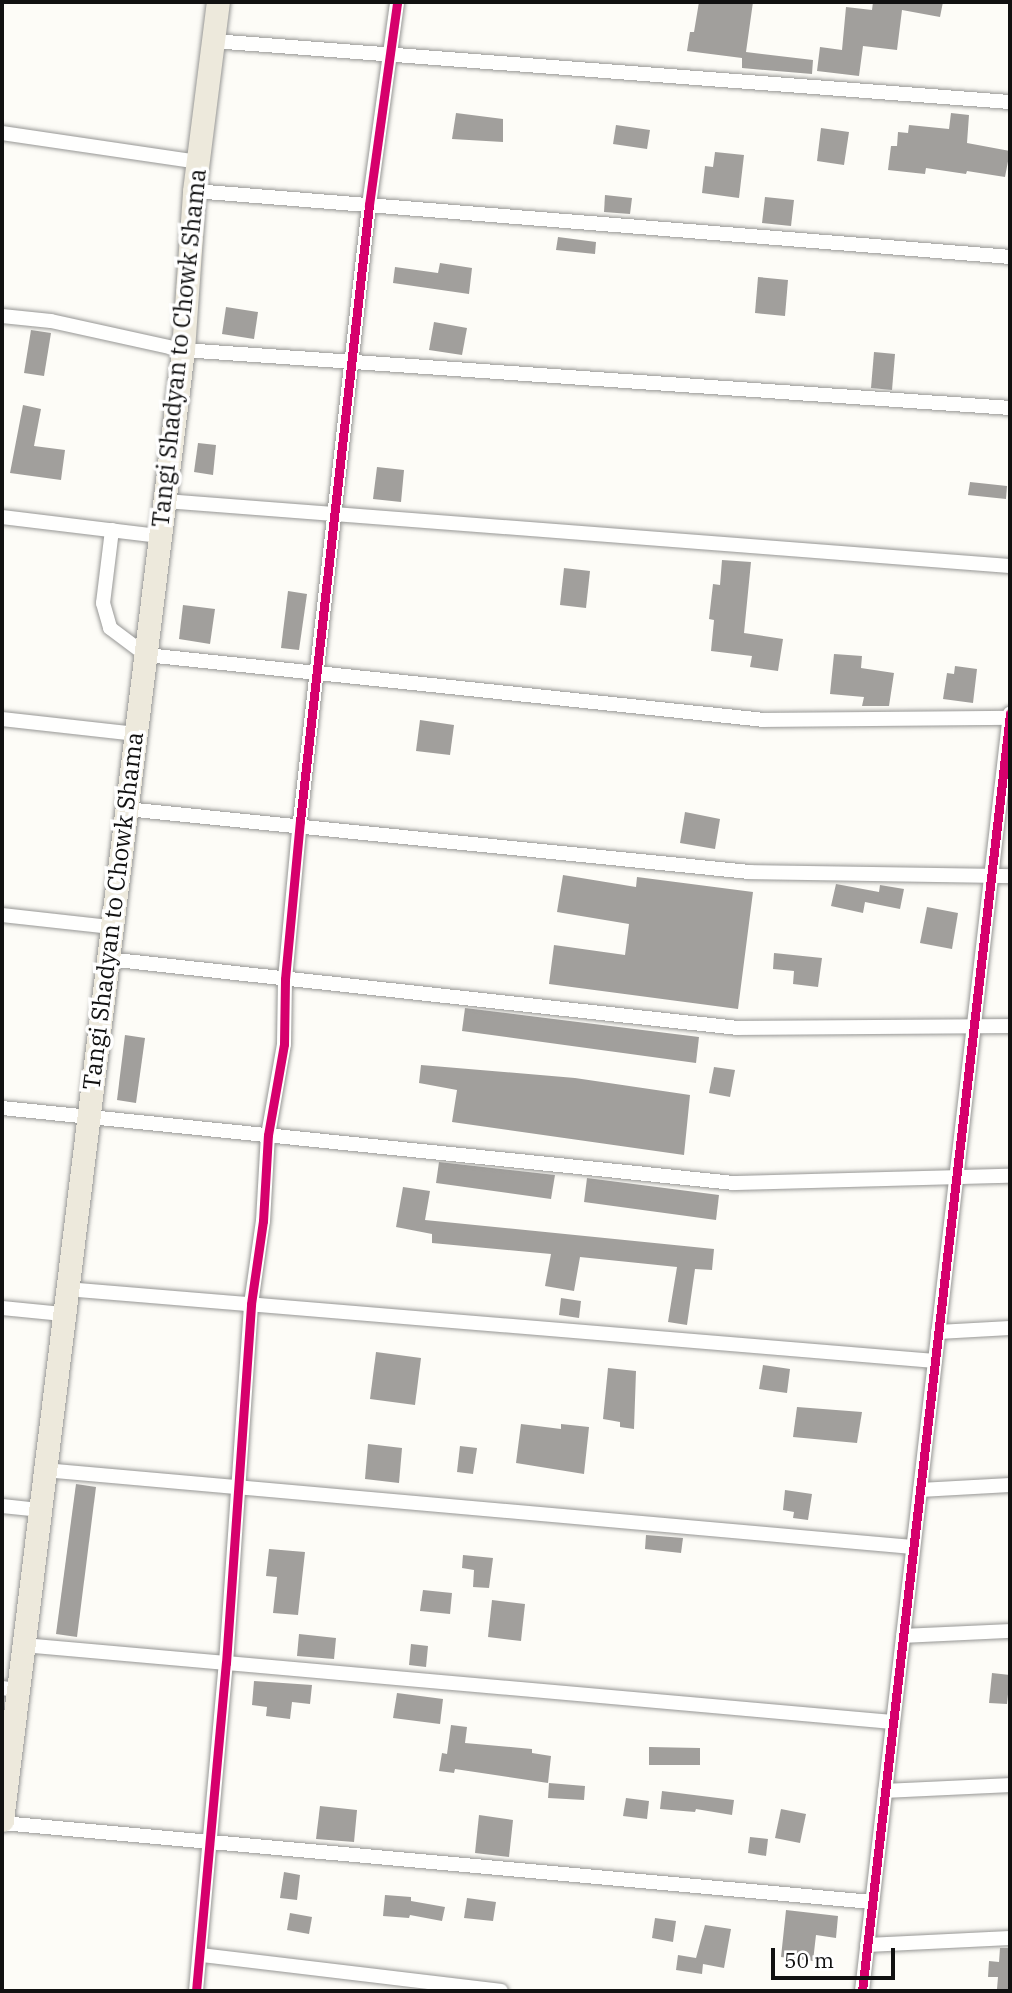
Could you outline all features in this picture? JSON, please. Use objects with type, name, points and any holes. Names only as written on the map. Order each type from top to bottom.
[{"type":"main road","name":"Tangi Shadyan to Chowk Shama","points":[[2,1822],[9,1689],[23,1645],[146,655],[183,350],[194,191],[218,2]]},
{"type":"street","points":[[196,1991],[226,1663],[236,1489],[251,1304],[262,1221],[268,1135],[284,1044],[285,979],[300,827],[369,205],[397,2]]},
{"type":"street","points":[[213,41],[1010,102]]},
{"type":"street","points":[[2,132],[198,162]]},
{"type":"street","points":[[194,191],[1010,257]]},
{"type":"street","points":[[2,316],[51,321],[183,350],[1010,408]]},
{"type":"street","points":[[165,500],[1010,566]]},
{"type":"street","points":[[2,517],[160,536]]},
{"type":"street","points":[[112,530],[103,603],[110,628],[146,655],[764,720],[1010,717],[862,1991]]},
{"type":"street","points":[[2,719],[136,734]]},
{"type":"street","points":[[126,809],[750,872],[1010,876]]},
{"type":"street","points":[[2,915],[111,927]]},
{"type":"street","points":[[107,959],[738,1028],[1010,1026]]},
{"type":"street","points":[[2,1108],[734,1183],[1010,1176]]},
{"type":"street","points":[[66,1289],[935,1361]]},
{"type":"street","points":[[2,1308],[63,1314]]},
{"type":"street","points":[[938,1332],[1010,1328]]},
{"type":"street","points":[[44,1470],[913,1547]]},
{"type":"street","points":[[920,1490],[1010,1485]]},
{"type":"street","points":[[2,1506],[39,1510]]},
{"type":"street","points":[[903,1636],[1010,1631]]},
{"type":"street","points":[[23,1645],[893,1721]]},
{"type":"street","points":[[885,1791],[1010,1784]]},
{"type":"street","points":[[2,1822],[872,1902]]},
{"type":"street","points":[[867,1945],[1010,1938]]},
{"type":"street","points":[[201,1955],[501,1991]]},
{"type":"building","points":[[699,2],[753,2],[746,52],[813,60],[812,74],[742,68],[742,58],[687,51],[690,32],[694,32]]},
{"type":"building","points":[[873,2],[943,2],[940,17],[902,10],[897,50],[863,46],[859,76],[817,71],[820,47],[842,50],[846,7],[872,10]]},
{"type":"building","points":[[456,113],[503,119],[503,142],[452,139]]},
{"type":"building","points":[[951,113],[969,115],[967,143],[1010,151],[1005,177],[926,168],[925,174],[888,170],[891,146],[897,146],[898,132],[908,133],[909,125],[949,129]]},
{"type":"building","points":[[616,125],[650,130],[647,149],[613,144]]},
{"type":"building","points":[[821,128],[849,132],[844,165],[817,161]]},
{"type":"building","points":[[715,152],[744,155],[739,198],[702,193],[705,166],[713,167]]},
{"type":"building","points":[[605,195],[632,198],[630,214],[604,212]]},
{"type":"building","points":[[765,197],[794,200],[791,226],[762,223]]},
{"type":"building","points":[[558,237],[596,242],[595,254],[556,250]]},
{"type":"building","points":[[440,263],[472,268],[469,294],[393,283],[395,267],[438,273]]},
{"type":"building","points":[[758,277],[788,280],[785,316],[755,313]]},
{"type":"building","points":[[226,307],[258,312],[254,339],[222,334]]},
{"type":"building","points":[[434,322],[467,328],[462,355],[429,350]]},
{"type":"building","points":[[31,330],[51,333],[44,376],[24,373]]},
{"type":"building","points":[[874,352],[895,354],[892,390],[871,388]]},
{"type":"building","points":[[23,405],[41,409],[34,446],[65,450],[61,480],[10,473]]},
{"type":"building","points":[[198,443],[216,445],[213,475],[194,472]]},
{"type":"building","points":[[377,467],[404,470],[401,502],[373,499]]},
{"type":"building","points":[[970,482],[1007,486],[1006,499],[968,495]]},
{"type":"building","points":[[722,560],[751,562],[744,633],[783,639],[778,671],[750,667],[752,656],[711,651],[714,620],[709,619],[713,584],[720,585]]},
{"type":"building","points":[[564,568],[590,571],[586,608],[560,605]]},
{"type":"building","points":[[288,591],[307,594],[299,650],[281,648]]},
{"type":"building","points":[[183,605],[215,609],[210,644],[179,639]]},
{"type":"building","points":[[834,654],[862,656],[861,668],[894,673],[889,706],[862,706],[864,697],[830,694]]},
{"type":"building","points":[[955,666],[977,669],[973,703],[943,699],[947,673],[954,674]]},
{"type":"building","points":[[420,720],[454,725],[450,755],[416,751]]},
{"type":"building","points":[[685,812],[720,819],[715,849],[680,843]]},
{"type":"building","points":[[563,875],[636,887],[637,877],[753,892],[738,1009],[549,984],[554,945],[625,955],[629,924],[557,912]]},
{"type":"building","points":[[836,884],[879,892],[880,885],[904,889],[900,909],[865,902],[863,913],[831,906]]},
{"type":"building","points":[[927,907],[958,913],[952,949],[920,943]]},
{"type":"building","points":[[774,953],[822,958],[818,987],[793,984],[794,971],[773,969]]},
{"type":"building","points":[[465,1008],[699,1037],[696,1063],[462,1031]]},
{"type":"building","points":[[125,1035],[145,1038],[136,1103],[117,1100]]},
{"type":"building","points":[[421,1065],[575,1078],[690,1095],[684,1155],[452,1122],[457,1090],[419,1083]]},
{"type":"building","points":[[714,1067],[735,1070],[730,1097],[709,1093]]},
{"type":"building","points":[[439,1162],[555,1175],[551,1199],[436,1183]]},
{"type":"building","points":[[587,1178],[719,1195],[716,1220],[584,1202]]},
{"type":"building","points":[[403,1187],[430,1191],[425,1220],[714,1249],[712,1270],[695,1269],[687,1325],[668,1322],[677,1267],[580,1257],[574,1291],[545,1286],[551,1254],[432,1243],[432,1234],[396,1227]]},
{"type":"building","points":[[561,1298],[581,1301],[579,1318],[559,1315]]},
{"type":"building","points":[[376,1352],[421,1358],[415,1405],[370,1399]]},
{"type":"building","points":[[763,1365],[790,1369],[787,1393],[759,1389]]},
{"type":"building","points":[[608,1368],[636,1371],[634,1429],[620,1427],[620,1422],[603,1419]]},
{"type":"building","points":[[797,1407],[862,1412],[857,1443],[793,1437]]},
{"type":"building","points":[[521,1424],[561,1429],[561,1424],[589,1427],[584,1474],[516,1463]]},
{"type":"building","points":[[368,1444],[402,1448],[399,1483],[365,1479]]},
{"type":"building","points":[[460,1446],[477,1448],[473,1474],[457,1472]]},
{"type":"building","points":[[76,1484],[96,1487],[77,1637],[56,1634]]},
{"type":"building","points":[[785,1490],[812,1494],[808,1520],[793,1518],[794,1512],[783,1510]]},
{"type":"building","points":[[646,1535],[683,1538],[681,1553],[645,1549]]},
{"type":"building","points":[[269,1549],[305,1552],[298,1615],[273,1613],[277,1577],[266,1576]]},
{"type":"building","points":[[463,1555],[493,1558],[489,1588],[473,1587],[474,1570],[462,1568]]},
{"type":"building","points":[[423,1590],[452,1593],[450,1614],[420,1611]]},
{"type":"building","points":[[492,1600],[525,1604],[521,1641],[488,1637]]},
{"type":"building","points":[[299,1634],[336,1638],[334,1659],[297,1656]]},
{"type":"building","points":[[411,1644],[428,1646],[426,1667],[409,1665]]},
{"type":"building","points":[[992,1673],[1010,1675],[1007,1704],[989,1703]]},
{"type":"building","points":[[254,1681],[312,1685],[310,1704],[292,1702],[290,1719],[266,1716],[267,1707],[252,1705]]},
{"type":"building","points":[[397,1693],[443,1699],[440,1724],[393,1718]]},
{"type":"building","points":[[451,1725],[467,1727],[465,1743],[532,1749],[532,1753],[551,1756],[548,1783],[455,1769],[454,1773],[439,1771],[442,1753],[447,1754]]},
{"type":"building","points":[[649,1747],[700,1748],[700,1765],[649,1765]]},
{"type":"building","points":[[549,1783],[585,1786],[584,1800],[548,1798]]},
{"type":"building","points":[[662,1791],[734,1800],[732,1815],[696,1809],[695,1812],[660,1809]]},
{"type":"building","points":[[626,1798],[649,1801],[647,1819],[623,1816]]},
{"type":"building","points":[[320,1806],[357,1810],[354,1842],[316,1839]]},
{"type":"building","points":[[781,1809],[806,1814],[800,1843],[775,1838]]},
{"type":"building","points":[[479,1815],[513,1820],[509,1857],[475,1853]]},
{"type":"building","points":[[750,1837],[768,1839],[766,1856],[748,1853]]},
{"type":"building","points":[[284,1872],[300,1875],[297,1900],[280,1898]]},
{"type":"building","points":[[385,1895],[411,1897],[411,1901],[445,1907],[442,1921],[410,1915],[409,1918],[383,1916]]},
{"type":"building","points":[[467,1898],[496,1902],[493,1921],[464,1918]]},
{"type":"building","points":[[786,1910],[838,1916],[836,1938],[816,1935],[813,1961],[781,1957]]},
{"type":"building","points":[[290,1913],[312,1917],[309,1934],[287,1930]]},
{"type":"building","points":[[655,1918],[676,1921],[673,1942],[652,1938]]},
{"type":"building","points":[[705,1925],[731,1929],[724,1968],[703,1964],[702,1974],[676,1970],[678,1955],[696,1958]]},
{"type":"building","points":[[1000,1948],[1010,1948],[1010,1990],[997,1989],[998,1977],[988,1977],[989,1961],[999,1962]]},
{"type":"cycle path","points":[[196,1991],[226,1663],[251,1304],[263,1221],[268,1135],[284,1044],[285,979],[300,821],[369,205],[397,2]]},
{"type":"cycle path","points":[[862,1991],[1010,714]]}]
